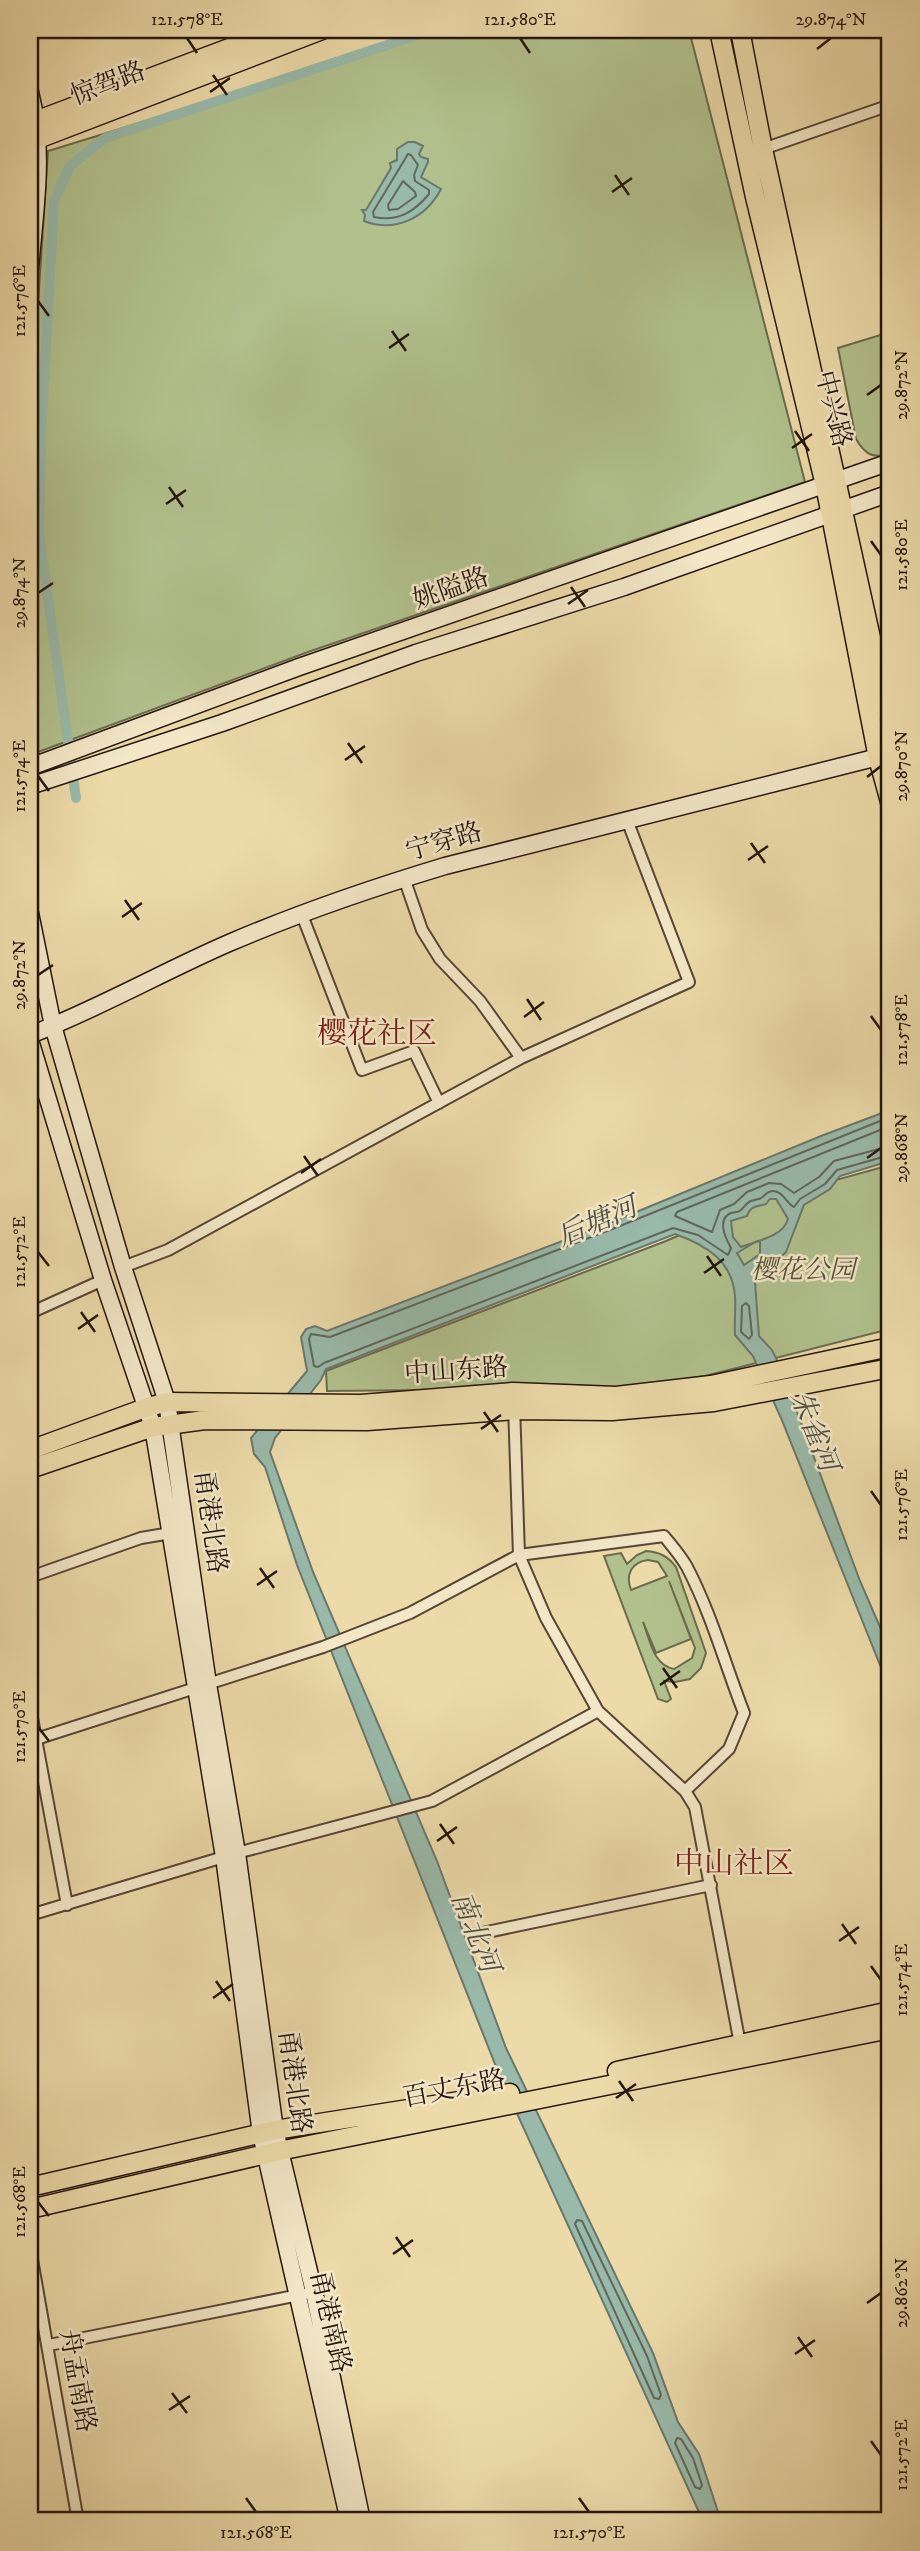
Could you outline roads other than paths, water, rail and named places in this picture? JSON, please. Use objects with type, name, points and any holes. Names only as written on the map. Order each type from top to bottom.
[{"type":"main road","name":"惊驾路","points":[[33,131],[277,30]]},
{"type":"main road","name":"惊驾路","points":[[33,131],[322,30]]},
{"type":"main road","name":"中兴路","points":[[719,30],[755,197],[832,483]]},
{"type":"main road","name":"中兴路","points":[[740,30],[832,483],[884,756],[890,802]]},
{"type":"main road","points":[[30,92],[39,166],[30,269]]},
{"type":"main road","name":"姚隘路","points":[[30,766],[299,667],[890,462]]},
{"type":"main road","name":"姚隘路","points":[[30,786],[222,723],[416,653],[624,587],[890,494]]},
{"type":"main road","name":"中兴路","points":[[837,512],[890,724]]},
{"type":"main road","name":"宁穿路","points":[[30,1038],[227,944],[404,878],[884,756]]},
{"type":"main road","name":"甬港北路","points":[[30,913],[53,1026],[172,1424],[202,1686]]},
{"type":"main road","name":"甬港北路","points":[[30,1038],[103,1280],[153,1427],[202,1686],[230,1855],[268,2132]]},
{"type":"main road","name":"中山东路","points":[[758,1385],[797,1367],[890,1347]]},
{"type":"main road","name":"中山东路","points":[[30,1450],[167,1402],[361,1404],[514,1401],[616,1396],[711,1385],[804,1385],[890,1368]]},
{"type":"main road","name":"中山东路","points":[[30,1469],[153,1427],[172,1424],[205,1420],[367,1421],[514,1401]]},
{"type":"main road","name":"百丈东路","points":[[547,2092],[740,2044],[890,2011]]},
{"type":"main road","name":"百丈东路","points":[[30,2187],[268,2132],[495,2101],[890,2029]]},
{"type":"main road","name":"百丈东路","points":[[30,2209],[495,2101]]},
{"type":"main road","name":"甬港南路","points":[[268,2132],[362,2521]]},
{"type":"main road","name":"甬港南路","points":[[306,2293],[349,2521]]},
{"type":"street","points":[[763,149],[890,105]]},
{"type":"street","points":[[123,1267],[168,1250],[522,1058],[689,982],[627,820]]},
{"type":"street","points":[[404,878],[422,930],[440,958],[480,1001],[522,1058]]},
{"type":"street","points":[[302,915],[362,1070],[414,1051],[439,1103]]},
{"type":"street","points":[[30,1313],[103,1280]]},
{"type":"street","points":[[514,1401],[519,1555],[546,1618],[598,1711],[685,1791],[695,1807],[740,2044]]},
{"type":"street","points":[[30,1577],[141,1538],[171,1533]]},
{"type":"street","points":[[33,1740],[327,1645],[410,1613],[519,1555],[664,1536],[686,1565],[716,1632],[744,1713],[729,1749],[685,1791]]},
{"type":"street","points":[[30,1707],[33,1740],[67,1905]]},
{"type":"street","points":[[30,1915],[230,1855],[432,1801],[598,1711]]},
{"type":"street","points":[[474,1934],[711,1885]]},
{"type":"street","name":"舟孟南路","points":[[30,2248],[78,2521]]},
{"type":"street","points":[[49,2345],[306,2293]]},
{"type":"water","points":[[408,142],[423,146],[419,154],[428,159],[428,162],[421,177],[441,189],[427,208],[408,220],[387,225],[364,221],[362,210],[366,210],[391,168],[390,163],[397,160],[397,149]]},
{"type":"water","points":[[890,1110],[890,1161],[840,1176],[830,1189],[804,1205],[786,1252],[755,1282],[759,1336],[772,1350],[780,1366],[860,1581],[890,1650],[890,1690],[781,1418],[753,1356],[735,1335],[735,1297],[729,1274],[716,1256],[707,1249],[675,1234],[326,1369],[321,1380],[275,1438],[270,1452],[313,1572],[437,1861],[506,2048],[653,2353],[678,2422],[699,2454],[721,2521],[703,2521],[499,2074],[297,1565],[265,1467],[254,1454],[251,1438],[307,1371],[301,1337],[306,1329],[315,1326],[327,1331],[612,1222]],"holes":[[[770,1199],[776,1199],[788,1219],[781,1230],[759,1241],[760,1254],[744,1265],[737,1253],[755,1242],[741,1247],[733,1237],[731,1221],[747,1216],[752,1208],[766,1204]]]},
{"type":"waterway","points":[[76,798],[39,534],[41,436],[54,202],[70,166],[105,138],[433,30]]},
{"type":"waterway","points":[[30,376],[45,377]]},
{"type":"district","name":"樱花社区","points":[[377,1034]]},
{"type":"district","name":"中山社区","points":[[734,1864]]},
{"type":"water label","name":"后塘河","points":[[597,1222]]},
{"type":"water label","name":"朱雀河","points":[[814,1431]]},
{"type":"water label","name":"南北河","points":[[475,1932]]},
{"type":"park label","name":"樱花公园","points":[[803,1270]]}]
